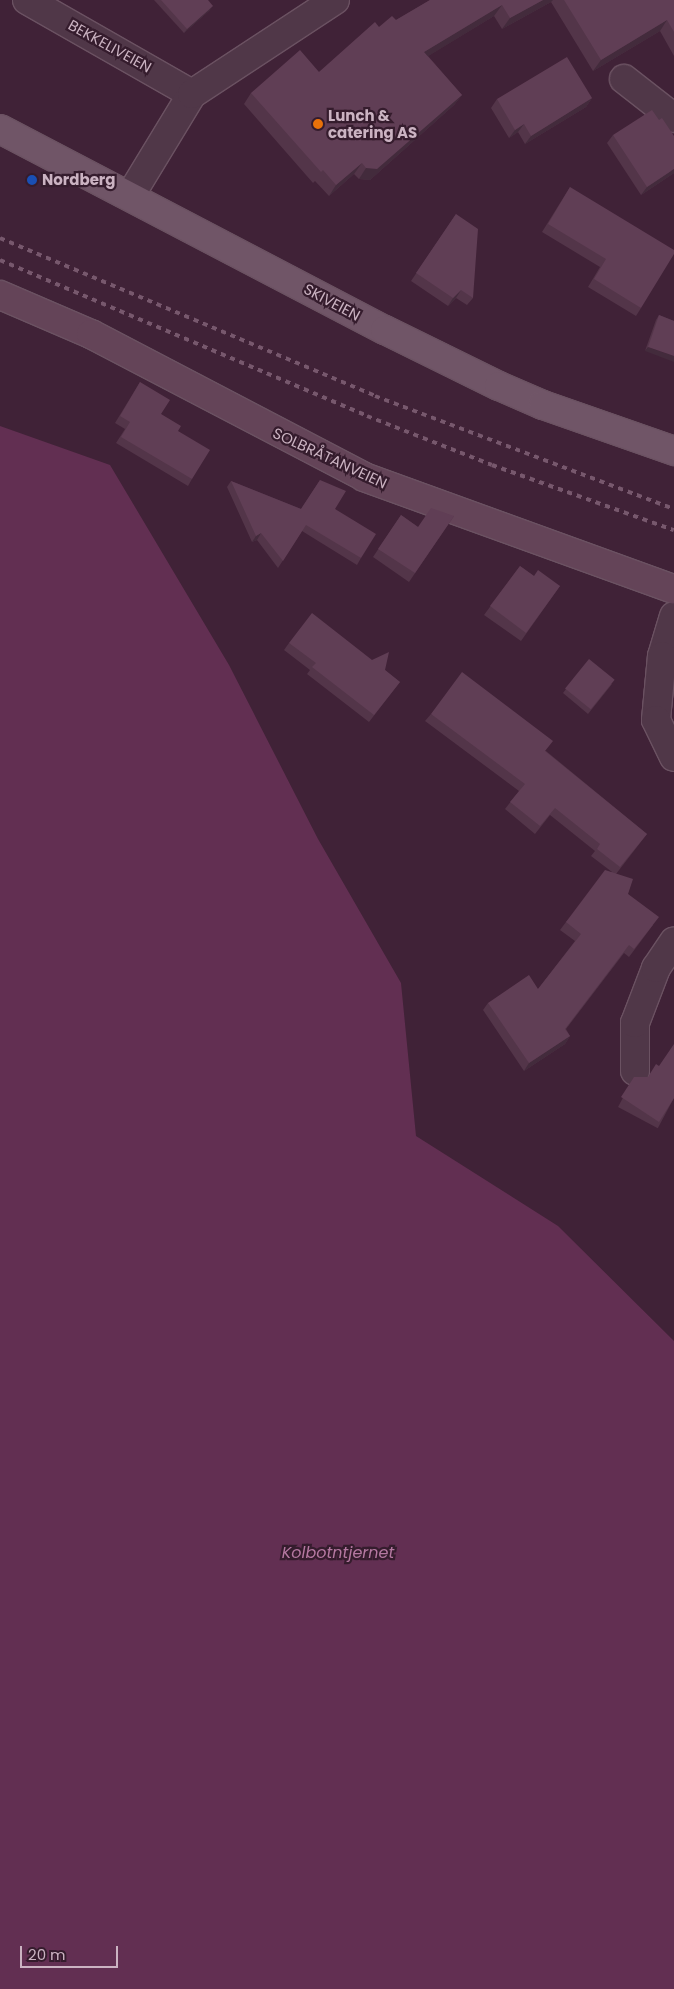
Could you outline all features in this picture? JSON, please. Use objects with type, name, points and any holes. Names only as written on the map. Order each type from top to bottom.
[{"type":"main road","name":"SKIVEIEN","points":[[0,129],[385,330],[499,386],[552,409],[674,451]]},
{"type":"street","name":"BEKKELIVEIEN","points":[[27,0],[192,94]]},
{"type":"street","points":[[130,196],[192,94],[335,0]]},
{"type":"street","points":[[624,79],[674,118]]},
{"type":"street","name":"SOLBRÅTANVEIEN","points":[[0,295],[91,334],[364,477],[674,589]]},
{"type":"street","points":[[674,616],[662,656],[656,720],[674,758]]},
{"type":"street","points":[[635,1071],[635,1023],[656,968],[674,941]]},
{"type":"water","name":"Kolbotntjernet","points":[[0,426],[110,465],[229,665],[318,839],[401,983],[416,1136],[558,1226],[674,1341],[674,1989],[0,1989]]},
{"type":"building","points":[[161,0],[208,0],[213,6],[187,29]]},
{"type":"building","points":[[430,0],[543,0],[510,18],[502,5],[424,52],[462,95],[377,169],[366,168],[362,163],[336,185],[323,170],[321,172],[251,93],[300,50],[319,72],[375,22],[379,27],[392,16],[396,20]]},
{"type":"building","points":[[564,0],[674,0],[674,32],[667,20],[601,60]]},
{"type":"building","points":[[567,57],[592,98],[531,136],[524,124],[515,130],[497,99]]},
{"type":"building","points":[[652,110],[659,120],[662,118],[674,136],[674,169],[647,187],[613,135]]},
{"type":"building","points":[[570,187],[674,250],[674,254],[641,308],[594,279],[606,259],[548,224]]},
{"type":"building","points":[[456,214],[478,229],[473,298],[461,290],[453,298],[416,273]]},
{"type":"building","points":[[659,315],[674,321],[674,356],[648,347]]},
{"type":"building","points":[[140,382],[170,400],[161,414],[181,426],[178,431],[210,450],[192,479],[121,437],[130,422],[120,416]]},
{"type":"building","points":[[320,480],[346,491],[335,509],[376,534],[361,558],[306,525],[283,561],[261,533],[256,536],[231,481],[301,509]]},
{"type":"building","points":[[431,508],[454,516],[415,573],[378,549],[401,515],[418,527]]},
{"type":"building","points":[[520,566],[534,576],[538,570],[560,586],[526,633],[490,606]]},
{"type":"building","points":[[312,613],[372,660],[389,652],[385,670],[400,682],[374,715],[312,667],[316,663],[289,643]]},
{"type":"building","points":[[589,659],[615,680],[591,709],[565,689]]},
{"type":"building","points":[[462,672],[553,741],[545,751],[647,834],[620,867],[597,849],[600,844],[555,808],[540,826],[510,802],[525,784],[431,714]]},
{"type":"building","points":[[605,870],[633,879],[628,894],[659,917],[634,949],[629,945],[565,1029],[570,1036],[529,1063],[488,1003],[529,975],[538,989],[581,934],[566,922]]},
{"type":"building","points":[[674,1044],[674,1098],[659,1122],[621,1097],[634,1077],[648,1077],[656,1064],[659,1066]]},
{"type":"railway","points":[[0,238],[375,396],[674,509]]},
{"type":"railway","points":[[0,260],[367,416],[492,465],[674,530]]},
{"type":"place","name":"Lunch & catering AS","points":[[318,124]]},
{"type":"place","name":"Nordberg","points":[[32,180]]}]
